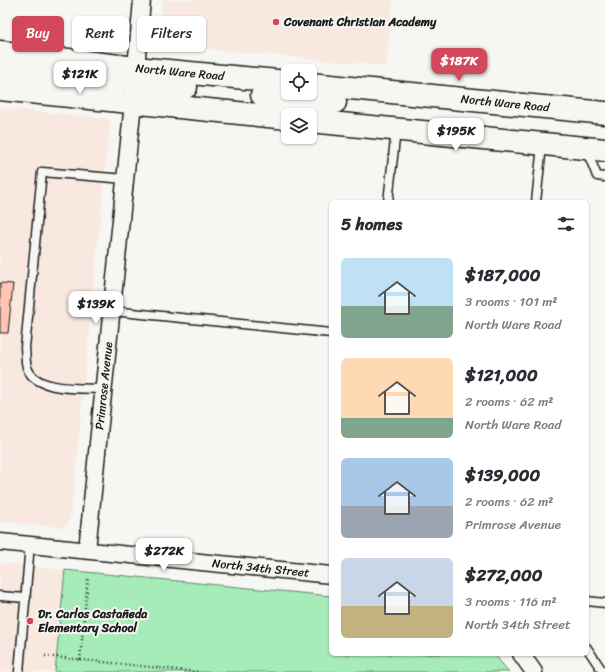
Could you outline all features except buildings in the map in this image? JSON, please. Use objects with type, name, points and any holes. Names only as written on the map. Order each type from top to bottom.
[{"type":"main road","name":"North Ware Road","points":[[0,52],[136,68],[281,81]]},
{"type":"main road","points":[[0,69],[114,81],[127,79],[133,74],[136,68]]},
{"type":"main road","points":[[133,103],[134,94],[142,87],[165,85],[354,104],[396,93]]},
{"type":"main road","name":"North Ware Road","points":[[317,85],[605,113]]},
{"type":"main road","points":[[0,89],[281,117]]},
{"type":"main road","points":[[317,122],[595,149]]},
{"type":"street","points":[[136,68],[142,0]]},
{"type":"street","name":"Primrose Avenue","points":[[88,550],[133,103]]},
{"type":"street","name":"North 34th Street","points":[[0,542],[329,575]]},
{"type":"street","points":[[522,656],[534,672]]},
{"type":"lane","points":[[388,200],[396,129]]},
{"type":"lane","points":[[536,200],[542,144]]},
{"type":"lane","points":[[595,149],[597,176],[605,177]]},
{"type":"lane","points":[[104,389],[56,386],[42,383],[32,376],[27,367],[25,348],[42,172],[125,179]]},
{"type":"lane","points":[[112,311],[329,333]]},
{"type":"lane","points":[[19,672],[30,544]]},
{"type":"lane","points":[[0,596],[26,598]]},
{"type":"lane","points":[[589,601],[605,603]]},
{"type":"lane","points":[[589,651],[603,672]]},
{"type":"path","points":[[80,660],[88,577]]},
{"type":"path","points":[[44,656],[198,672]]},
{"type":"shaded area","name":"Covenant Christian Academy","points":[[163,0],[393,0],[386,66],[206,49],[206,16],[162,16]]},
{"type":"shaded area","points":[[0,108],[110,119],[71,515],[66,525],[62,527],[0,522]]},
{"type":"shaded area","name":"Dr. Carlos Castañeda Elementary School","points":[[0,563],[65,570],[55,672],[0,672]]},
{"type":"green space","points":[[65,570],[329,596],[329,656],[496,656],[509,672],[55,672]]},
{"type":"place","name":"Covenant Christian Academy","points":[[276,22]]},
{"type":"place","name":"Dr. Carlos Castañeda Elementary School","points":[[30,621]]}]
